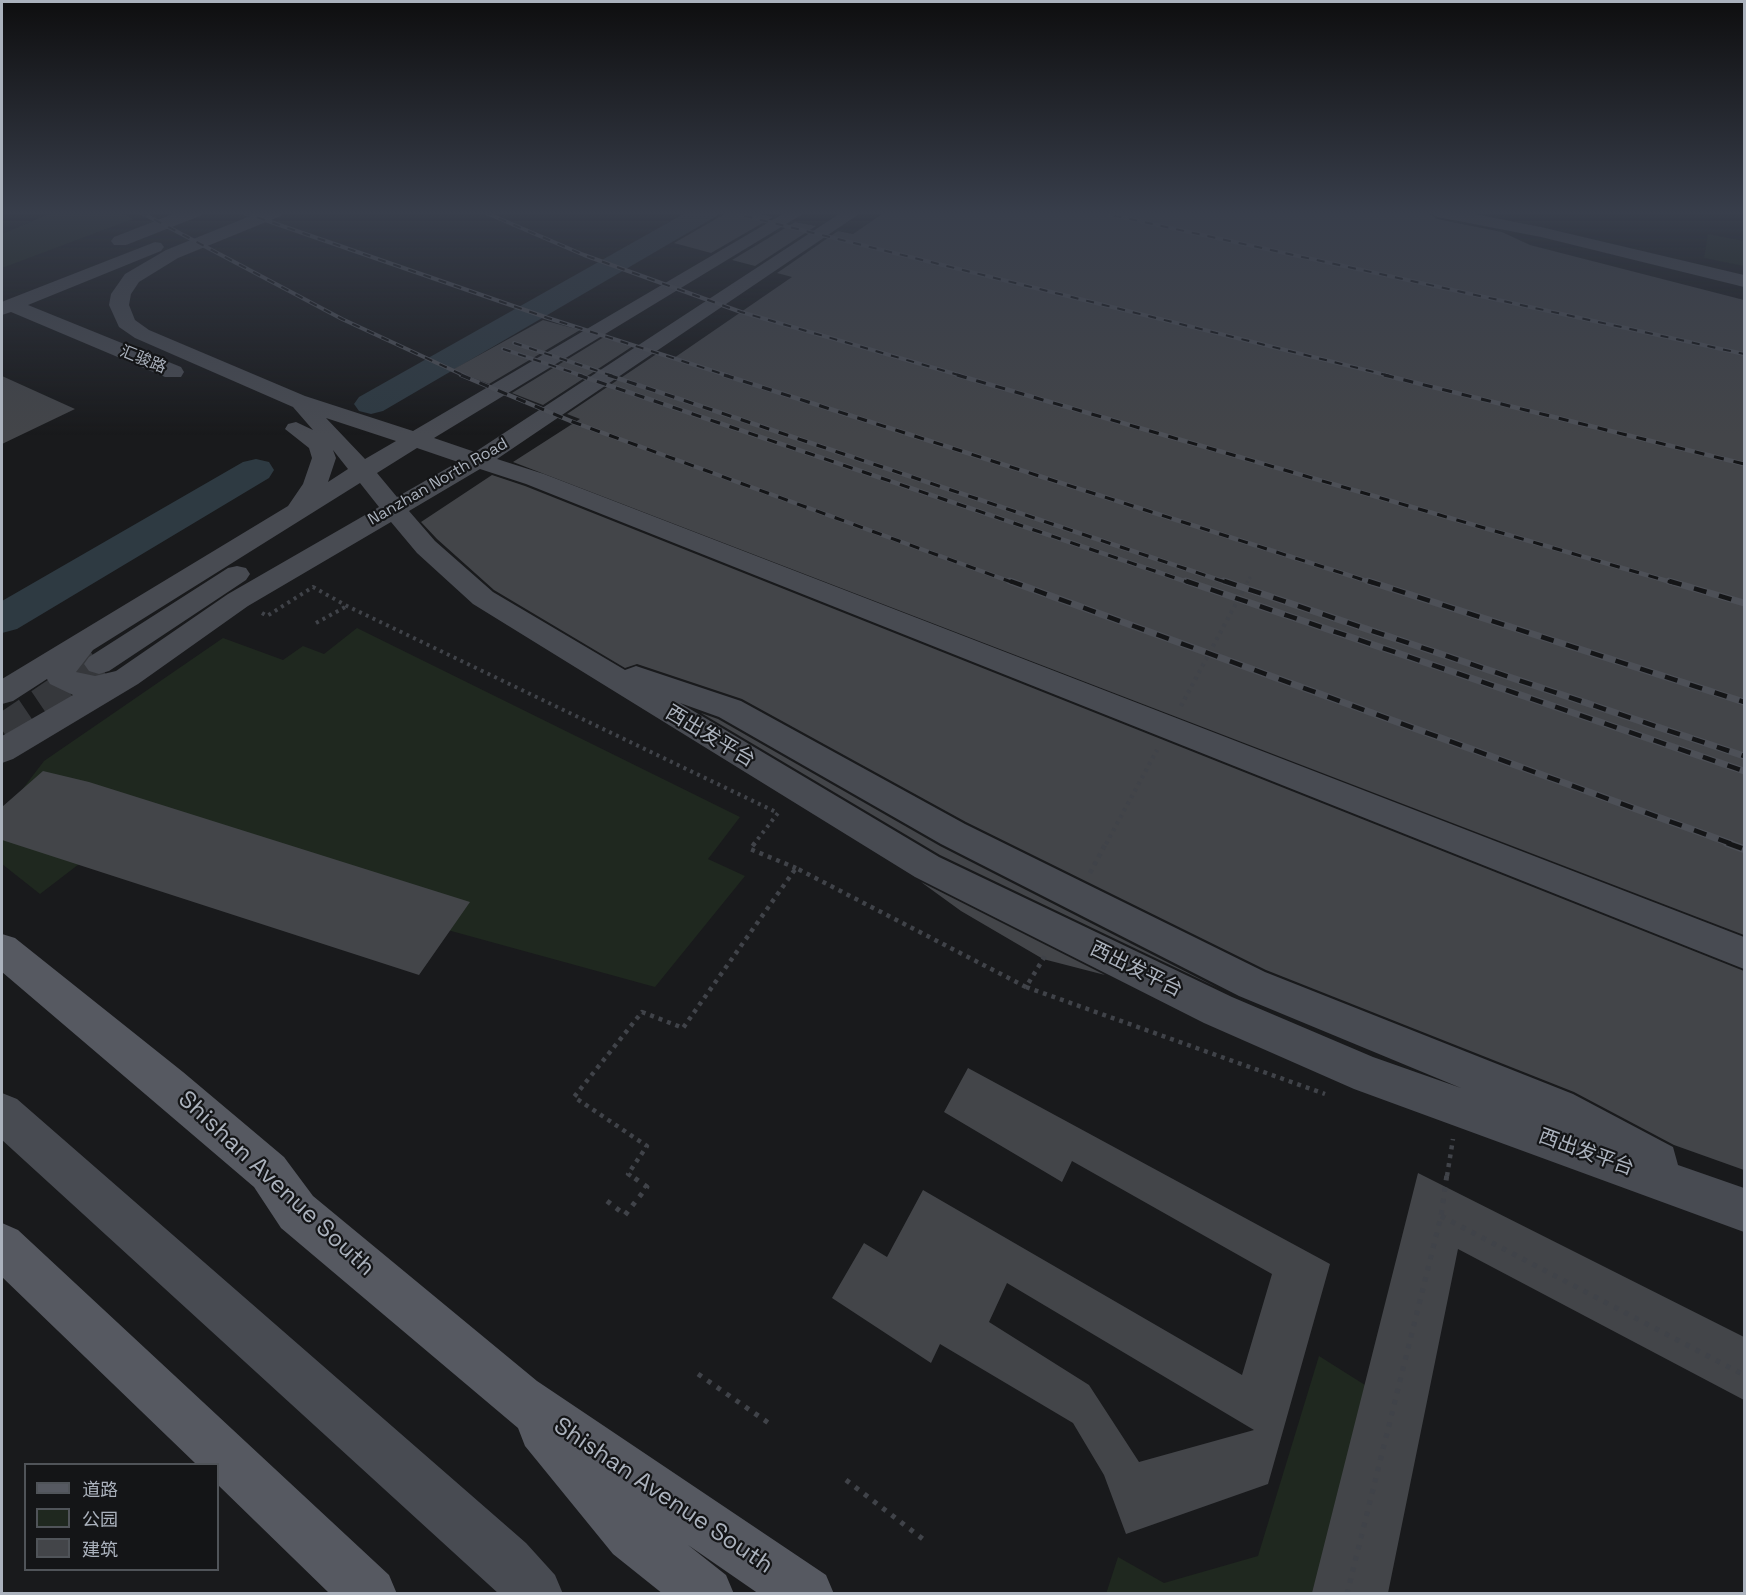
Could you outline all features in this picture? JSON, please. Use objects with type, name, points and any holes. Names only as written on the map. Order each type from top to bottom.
[{"type":"main road","name":"Shishan Avenue South","points":[[2,950],[169,1086],[269,1172],[297,1212],[519,1399],[807,1593]]},
{"type":"main road","points":[[2,1246],[370,1593]]},
{"type":"main road","name":"Shishan Avenue South","points":[[519,1399],[632,1535],[706,1593]]},
{"type":"street","points":[[6,307],[57,286]]},
{"type":"street","points":[[126,286],[121,294],[119,305],[126,322],[142,334],[297,401],[536,479],[1744,952]]},
{"type":"street","points":[[2,693],[95,650],[297,511],[672,286]]},
{"type":"street","name":"Nanzhan North Road","points":[[6,749],[128,677],[238,600],[492,452],[742,286]]},
{"type":"street","name":"汇骏路","points":[[6,307],[187,378]]},
{"type":"street","points":[[128,677],[95,687],[77,686],[60,677],[63,665],[95,650],[420,457],[573,345]]},
{"type":"street","name":"西出发平台","points":[[297,401],[339,443],[426,547],[483,598],[566,650],[730,709],[953,834],[1251,984],[1558,1108],[1744,1209]]},
{"type":"street","points":[[297,511],[315,484],[324,458],[319,445],[275,414],[340,432],[378,436],[416,432],[465,410]]},
{"type":"street","points":[[2,1113],[507,1562],[536,1593]]},
{"type":"path","points":[[1178,711],[1251,576]]},
{"type":"path","points":[[238,600],[267,616],[313,587],[347,606],[778,813],[750,849],[796,868],[1026,987],[1330,1096]]},
{"type":"path","points":[[316,623],[347,606]]},
{"type":"path","points":[[1088,876],[1161,742]]},
{"type":"path","points":[[607,1201],[626,1215],[647,1187],[628,1174],[647,1146],[574,1097],[642,1012],[683,1028],[796,868]]},
{"type":"path","points":[[1026,987],[1049,949]]},
{"type":"path","points":[[1347,1593],[1441,1216],[1454,1140],[1443,1136]]},
{"type":"path","points":[[1441,1216],[1744,1375]]},
{"type":"path","points":[[698,1374],[770,1424]]},
{"type":"path","points":[[846,1480],[924,1540]]},
{"type":"green space","points":[[357,628],[740,817],[708,859],[745,876],[655,987],[113,838],[40,894],[2,864],[2,816],[44,761],[223,638],[283,660],[303,646],[324,654]]},
{"type":"green space","points":[[1319,1356],[1365,1385],[1316,1593],[1106,1594],[1118,1557],[1164,1583],[1258,1556]]},
{"type":"building","points":[[778,286],[1691,286],[1744,300],[1744,935],[513,462],[580,419],[567,414],[658,353],[674,358]]},
{"type":"building","points":[[543,320],[580,330],[489,384],[452,370]]},
{"type":"building","points":[[604,337],[633,346],[543,405],[512,393]]},
{"type":"building","points":[[2,376],[75,409],[2,444]]},
{"type":"building","points":[[492,475],[525,486],[1744,971],[1744,1170],[1674,1145],[1574,1092],[1266,970],[966,822],[742,699],[637,664],[625,668],[494,590],[421,522]]},
{"type":"building","points":[[701,713],[718,719],[940,846],[1218,988],[940,855]]},
{"type":"building","points":[[43,771],[89,782],[470,902],[419,975],[2,840],[2,807]]},
{"type":"building","points":[[921,882],[1105,975],[1043,959],[961,911]]},
{"type":"building","points":[[968,1068],[1330,1264],[1268,1484],[1126,1534],[1104,1475],[1073,1423],[940,1344],[931,1363],[832,1298],[864,1243],[887,1257],[923,1190],[1242,1375],[1272,1274],[1072,1161],[1062,1182],[944,1112]],"holes":[[[1007,1283],[1254,1430],[1139,1462],[1089,1385],[989,1322]]]},
{"type":"building","points":[[1418,1173],[1744,1337],[1744,1400],[1458,1249],[1388,1593],[1312,1593]]},
{"type":"waterway","points":[[371,404],[576,286]]},
{"type":"waterway","points":[[2,619],[256,470]]},
{"type":"tunnel","points":[[2,730],[99,664]]},
{"type":"railway","points":[[281,286],[342,319],[465,376]]},
{"type":"railway","points":[[457,286],[729,376]]},
{"type":"railway","points":[[671,286],[741,312],[962,376]]},
{"type":"railway","points":[[1029,286],[1390,376]]},
{"type":"railway","points":[[1437,286],[1744,354]]},
{"type":"railway","points":[[514,343],[613,376]]},
{"type":"railway","points":[[503,349],[583,376]]},
{"type":"railway","points":[[461,375],[573,422],[1014,583]]},
{"type":"railway","points":[[578,375],[1190,583]]},
{"type":"railway","points":[[608,375],[1228,583]]},
{"type":"railway","points":[[724,375],[1373,583]]},
{"type":"railway","points":[[957,375],[1674,583]]},
{"type":"railway","points":[[1384,375],[1744,464]]},
{"type":"railway","points":[[1010,581],[1732,844]]},
{"type":"railway","points":[[1186,581],[1744,771]]},
{"type":"railway","points":[[1224,581],[1744,756]]},
{"type":"railway","points":[[1368,581],[1744,702]]},
{"type":"railway","points":[[1669,581],[1744,603]]},
{"type":"railway","points":[[1727,843],[1744,849]]}]
